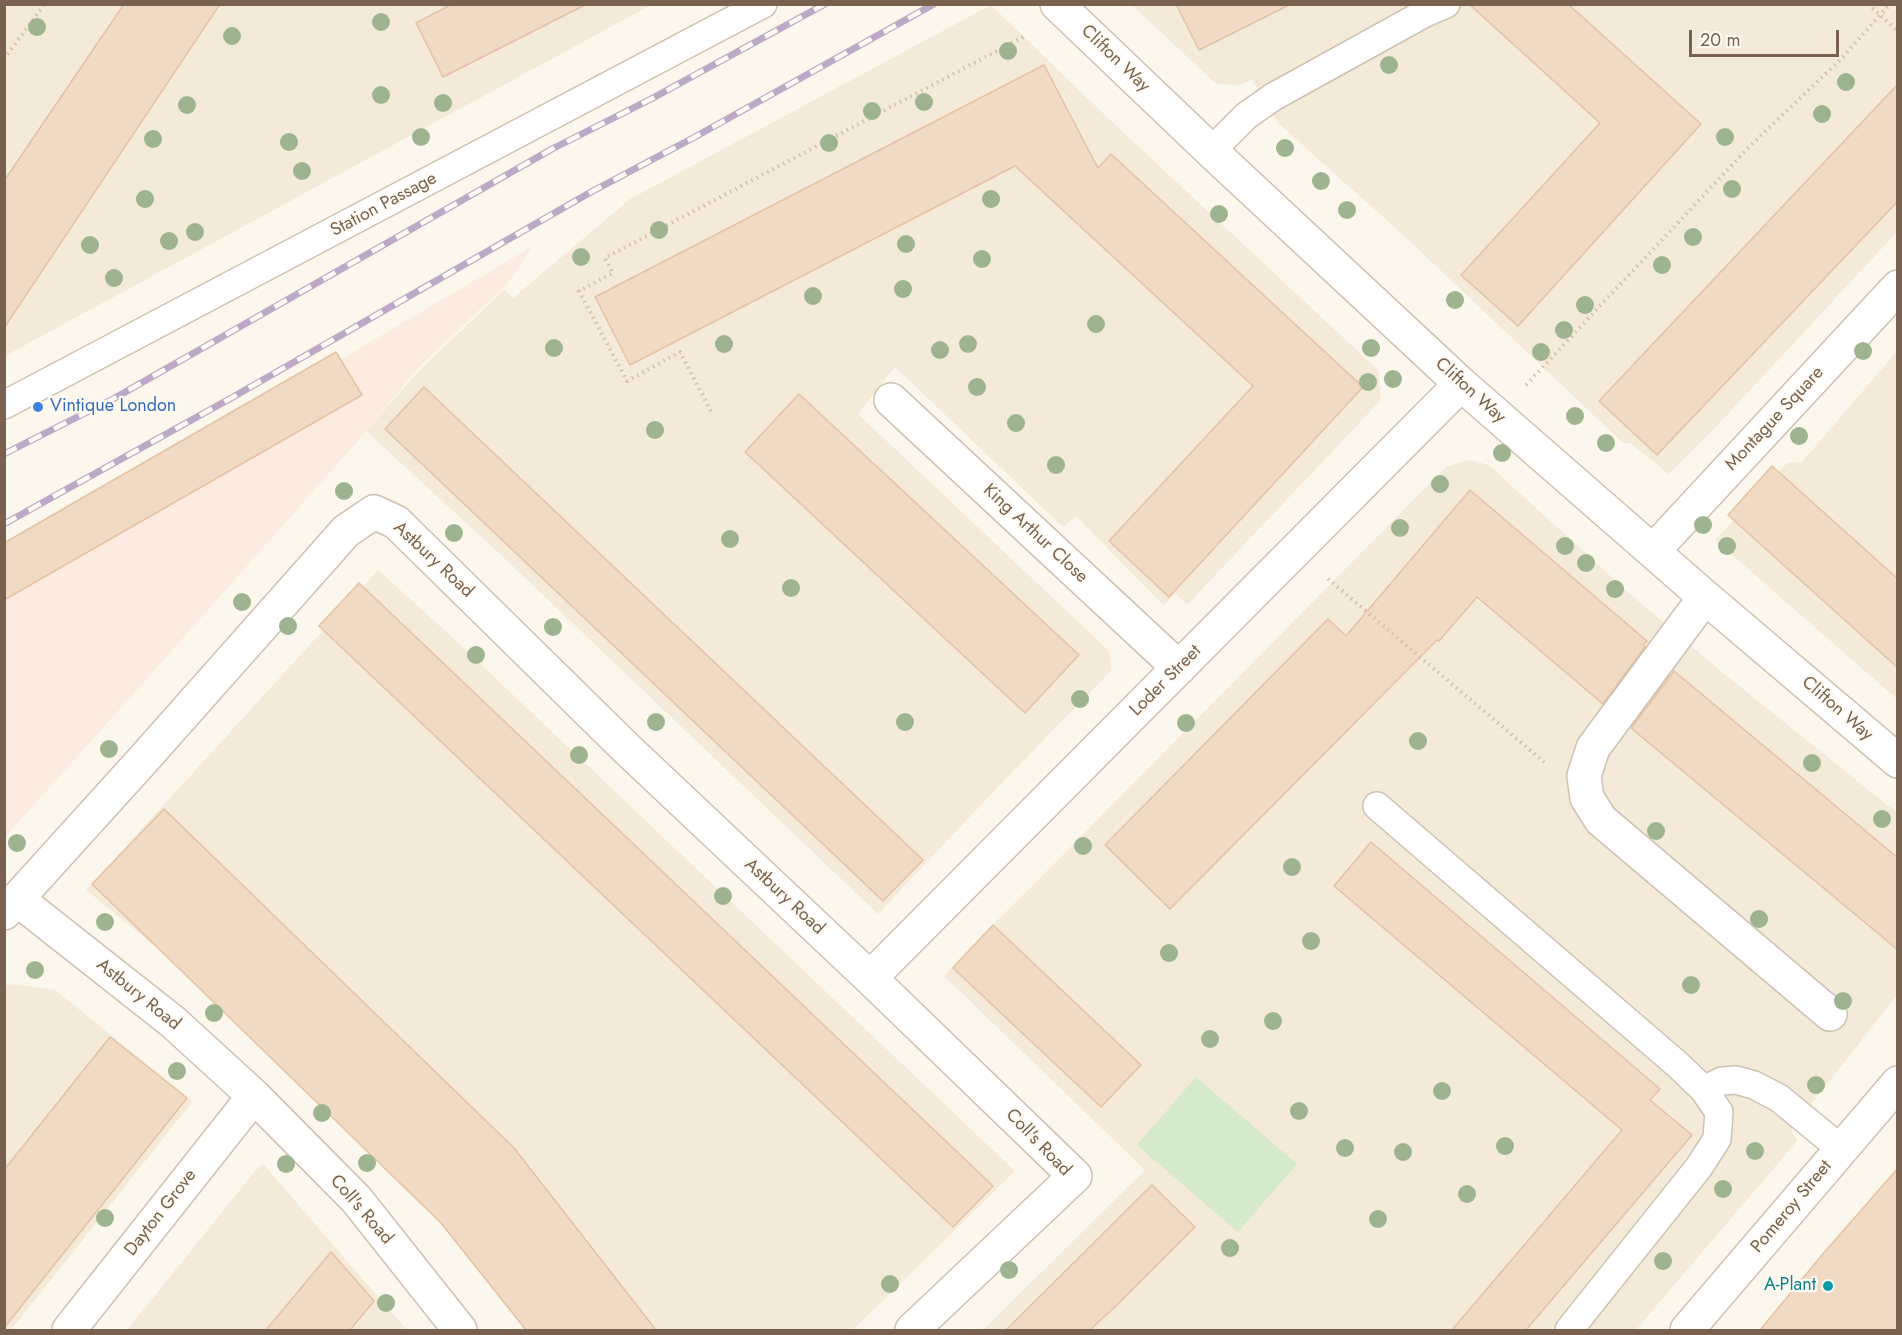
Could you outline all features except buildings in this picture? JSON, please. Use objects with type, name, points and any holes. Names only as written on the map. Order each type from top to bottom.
[{"type":"street","name":"Clifton Way","points":[[1062,9],[1461,384],[1705,597],[1898,760]]},
{"type":"street","name":"Montague Square","points":[[1653,551],[1898,287]]},
{"type":"street","name":"Loder Street","points":[[870,978],[1461,384]]},
{"type":"street","name":"King Arthur Close","points":[[891,400],[1179,668]]},
{"type":"street","name":"Astbury Road","points":[[254,1096],[173,1022],[11,906],[346,531],[374,512],[396,522],[626,748],[870,978]]},
{"type":"street","points":[[1705,597],[1593,748],[1584,776],[1587,798],[1601,820],[1830,1014]]},
{"type":"street","name":"Coll's Road","points":[[870,978],[1075,1176],[912,1330]]},
{"type":"street","name":"Pomeroy Street","points":[[1687,1330],[1898,1083]]},
{"type":"street","name":"Coll's Road","points":[[254,1096],[356,1199],[460,1330]]},
{"type":"street","name":"Dayton Grove","points":[[69,1330],[254,1096]]},
{"type":"lane","name":"Station Passage","points":[[4,405],[763,4]]},
{"type":"lane","points":[[1211,151],[1246,116],[1273,97],[1425,13],[1446,4]]},
{"type":"lane","points":[[1377,806],[1678,1065],[1704,1090],[1719,1112],[1717,1138],[1699,1167],[1569,1330]]},
{"type":"lane","points":[[1704,1090],[1722,1081],[1736,1080],[1754,1085],[1779,1098],[1841,1149]]},
{"type":"path","points":[[4,59],[45,4]]},
{"type":"path","points":[[1868,4],[1898,31]]},
{"type":"path","points":[[1497,416],[1748,148],[1840,60],[1890,4]]},
{"type":"path","points":[[711,411],[680,352],[627,381],[579,291],[613,273],[605,258],[1062,9]]},
{"type":"path","points":[[1295,551],[1587,798]]},
{"type":"shaded area","points":[[5,5],[651,5],[5,356]]},
{"type":"shaded area","points":[[991,5],[1110,120],[1378,370],[1381,400],[1187,605],[1176,594],[1163,605],[1076,516],[1063,527],[895,367],[858,414],[1109,651],[1112,670],[878,914],[502,556],[366,431],[421,369],[504,290],[513,298],[630,199]]},
{"type":"shaded area","points":[[1132,5],[1897,5],[1897,232],[1713,430],[1669,474],[1630,443],[1623,443],[1402,234],[1278,123],[1252,80],[1236,86],[1215,83]]},
{"type":"shaded area","points":[[533,246],[509,282],[418,368],[364,434],[5,837],[5,557]]},
{"type":"shaded area","points":[[1897,351],[1897,699],[1715,540],[1788,462],[1801,463]]},
{"type":"shaded area","points":[[1469,460],[1489,465],[1629,593],[1717,668],[1897,813],[1897,995],[1791,1130],[1797,1141],[1636,1330],[983,1330],[1145,1170],[944,976],[966,951],[1446,467]]},
{"type":"shaded area","points":[[378,570],[451,636],[1015,1171],[853,1330],[526,1330],[407,1183],[210,991],[86,890]]},
{"type":"shaded area","points":[[14,984],[55,990],[193,1101],[11,1330],[5,1330],[4,986]]},
{"type":"shaded area","points":[[263,1164],[407,1330],[127,1330]]},
{"type":"green space","points":[[1196,1077],[1297,1164],[1238,1232],[1137,1145]]},
{"type":"railway","points":[[4,454],[113,399],[552,149],[651,99],[825,4]]},
{"type":"railway","points":[[4,524],[233,397],[591,192],[934,4]]},
{"type":"place","name":"Vintique London","points":[[38,407]]},
{"type":"place","name":"A-Plant","points":[[1828,1286]]}]
